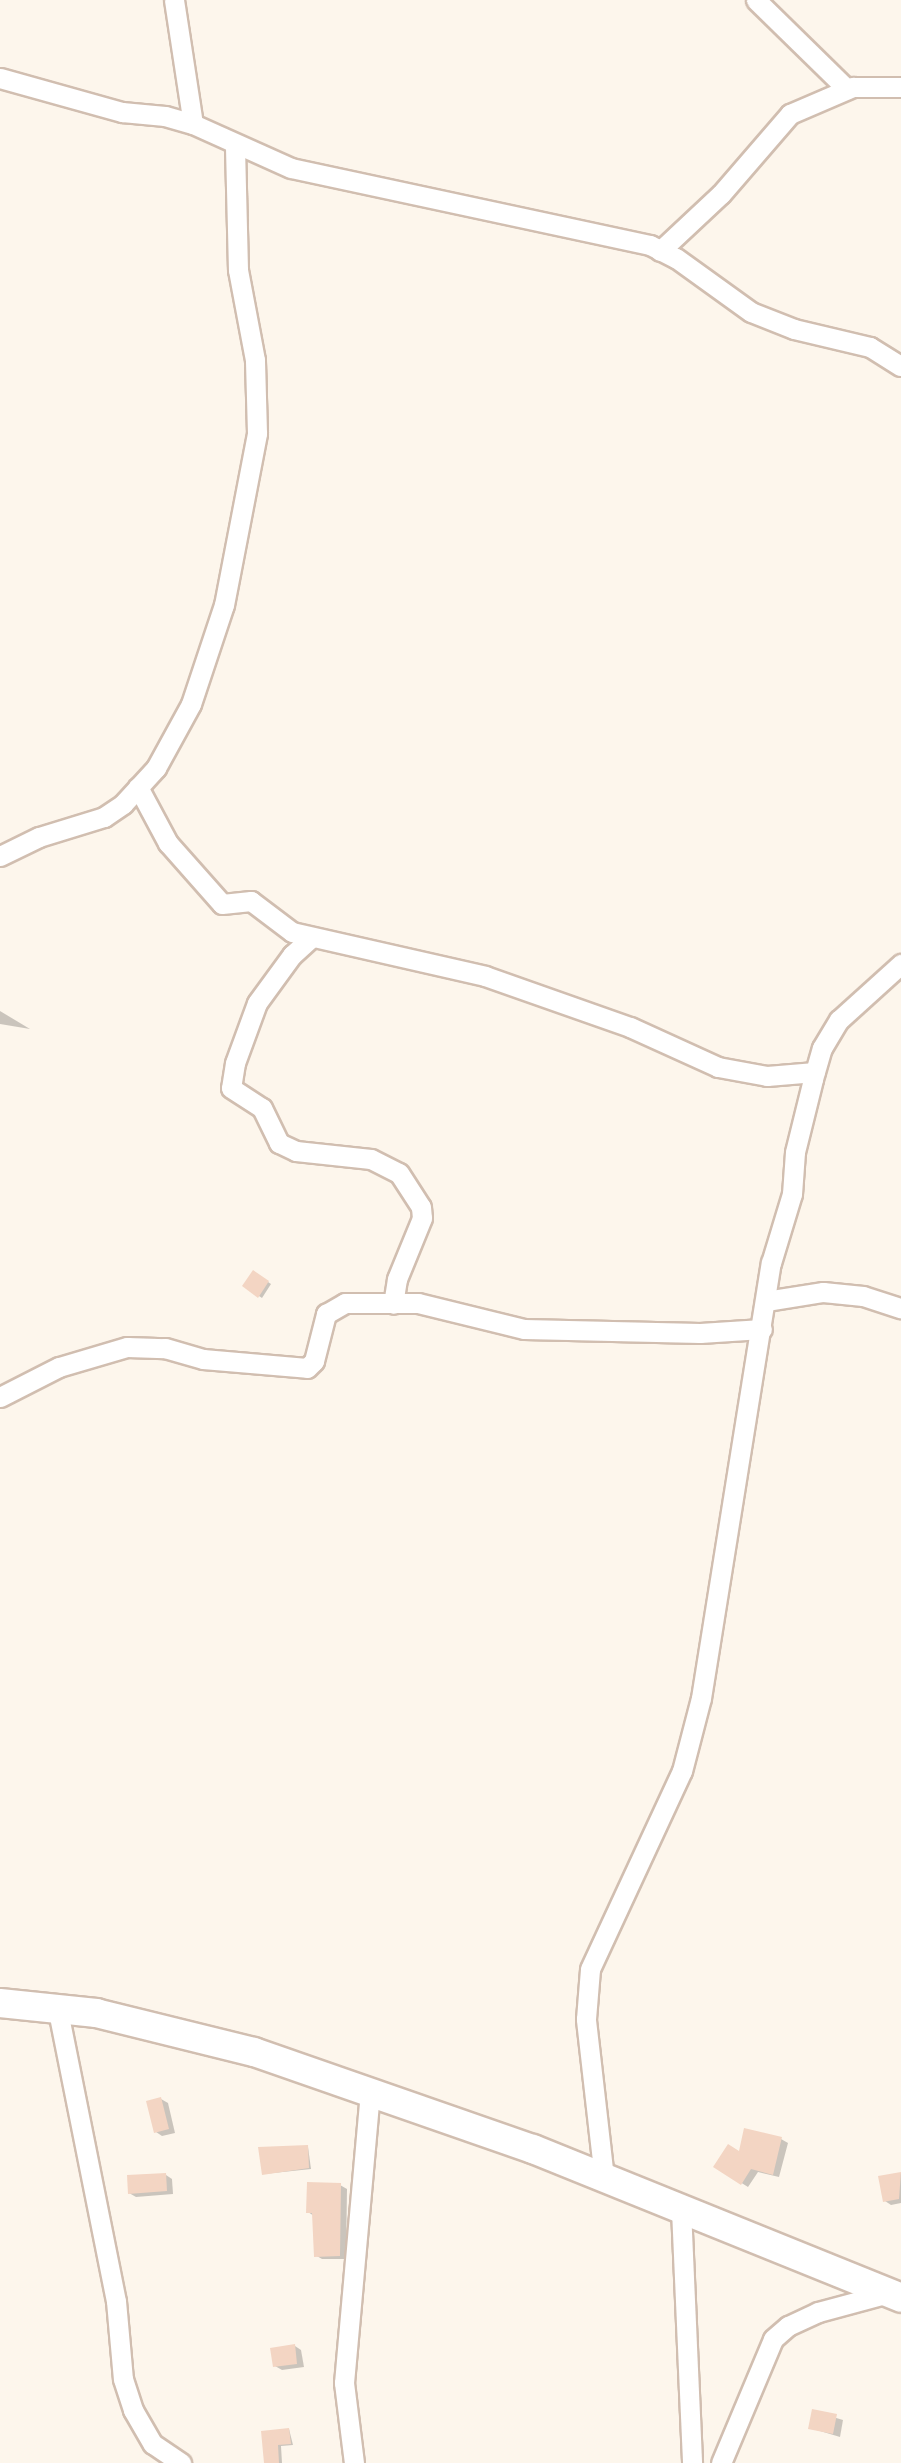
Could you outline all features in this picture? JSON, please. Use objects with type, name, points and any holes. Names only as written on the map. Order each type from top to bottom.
[{"type":"street","points":[[174,0],[193,124]]},
{"type":"street","points":[[763,3],[847,89]]},
{"type":"street","points":[[0,78],[122,112],[165,116],[193,124],[234,146],[291,168],[618,236],[660,251],[751,312],[794,329],[870,347],[901,366]]},
{"type":"street","points":[[660,251],[721,194],[790,114],[847,89],[901,87]]},
{"type":"street","points":[[0,856],[39,837],[104,817],[156,768],[191,704],[224,605],[257,433],[255,360],[238,270],[234,146]]},
{"type":"street","points":[[138,787],[168,843],[212,898],[222,904],[251,901],[280,927],[312,937],[485,976],[630,1027],[718,1067],[767,1076],[815,1072]]},
{"type":"street","points":[[312,937],[292,955],[257,1003],[235,1063],[231,1088],[262,1108],[279,1143],[296,1151],[370,1159],[399,1173],[421,1207],[422,1219],[397,1279],[393,1304]]},
{"type":"street","points":[[604,2178],[586,2020],[590,1969],[682,1771],[701,1698],[766,1301],[815,1072],[839,1020],[901,964]]},
{"type":"street","points":[[766,1301],[823,1292],[863,1296],[901,1308]]},
{"type":"street","points":[[0,1397],[60,1367],[127,1347],[165,1348],[203,1359],[307,1368],[314,1361],[321,1326],[333,1306],[418,1303],[524,1329],[700,1333],[762,1329]]},
{"type":"street","points":[[0,2003],[145,2023],[254,2052],[604,2178],[895,2295]]},
{"type":"street","points":[[58,2011],[116,2301],[123,2379],[133,2410],[153,2444],[181,2463]]},
{"type":"street","points":[[354,2463],[344,2383],[370,2092]]},
{"type":"street","points":[[681,2209],[692,2463]]},
{"type":"street","points":[[721,2463],[773,2339],[788,2326],[818,2312],[895,2295]]},
{"type":"building","points":[[253,1270],[269,1281],[258,1298],[242,1286]]},
{"type":"building","points":[[161,2097],[169,2129],[154,2133],[146,2101]]},
{"type":"building","points":[[744,2128],[782,2137],[773,2175],[751,2169],[741,2185],[713,2167],[728,2144],[739,2151]]},
{"type":"building","points":[[308,2145],[309,2168],[262,2175],[258,2147]]},
{"type":"building","points":[[901,2172],[899,2199],[883,2202],[878,2176]]},
{"type":"building","points":[[166,2173],[167,2191],[128,2194],[127,2175]]},
{"type":"building","points":[[307,2182],[341,2183],[340,2256],[314,2257],[312,2213],[306,2213]]},
{"type":"building","points":[[295,2344],[297,2364],[273,2367],[270,2348]]},
{"type":"building","points":[[812,2409],[837,2414],[833,2434],[808,2429]]},
{"type":"building","points":[[289,2428],[291,2444],[278,2445],[279,2463],[264,2463],[261,2431]]}]
